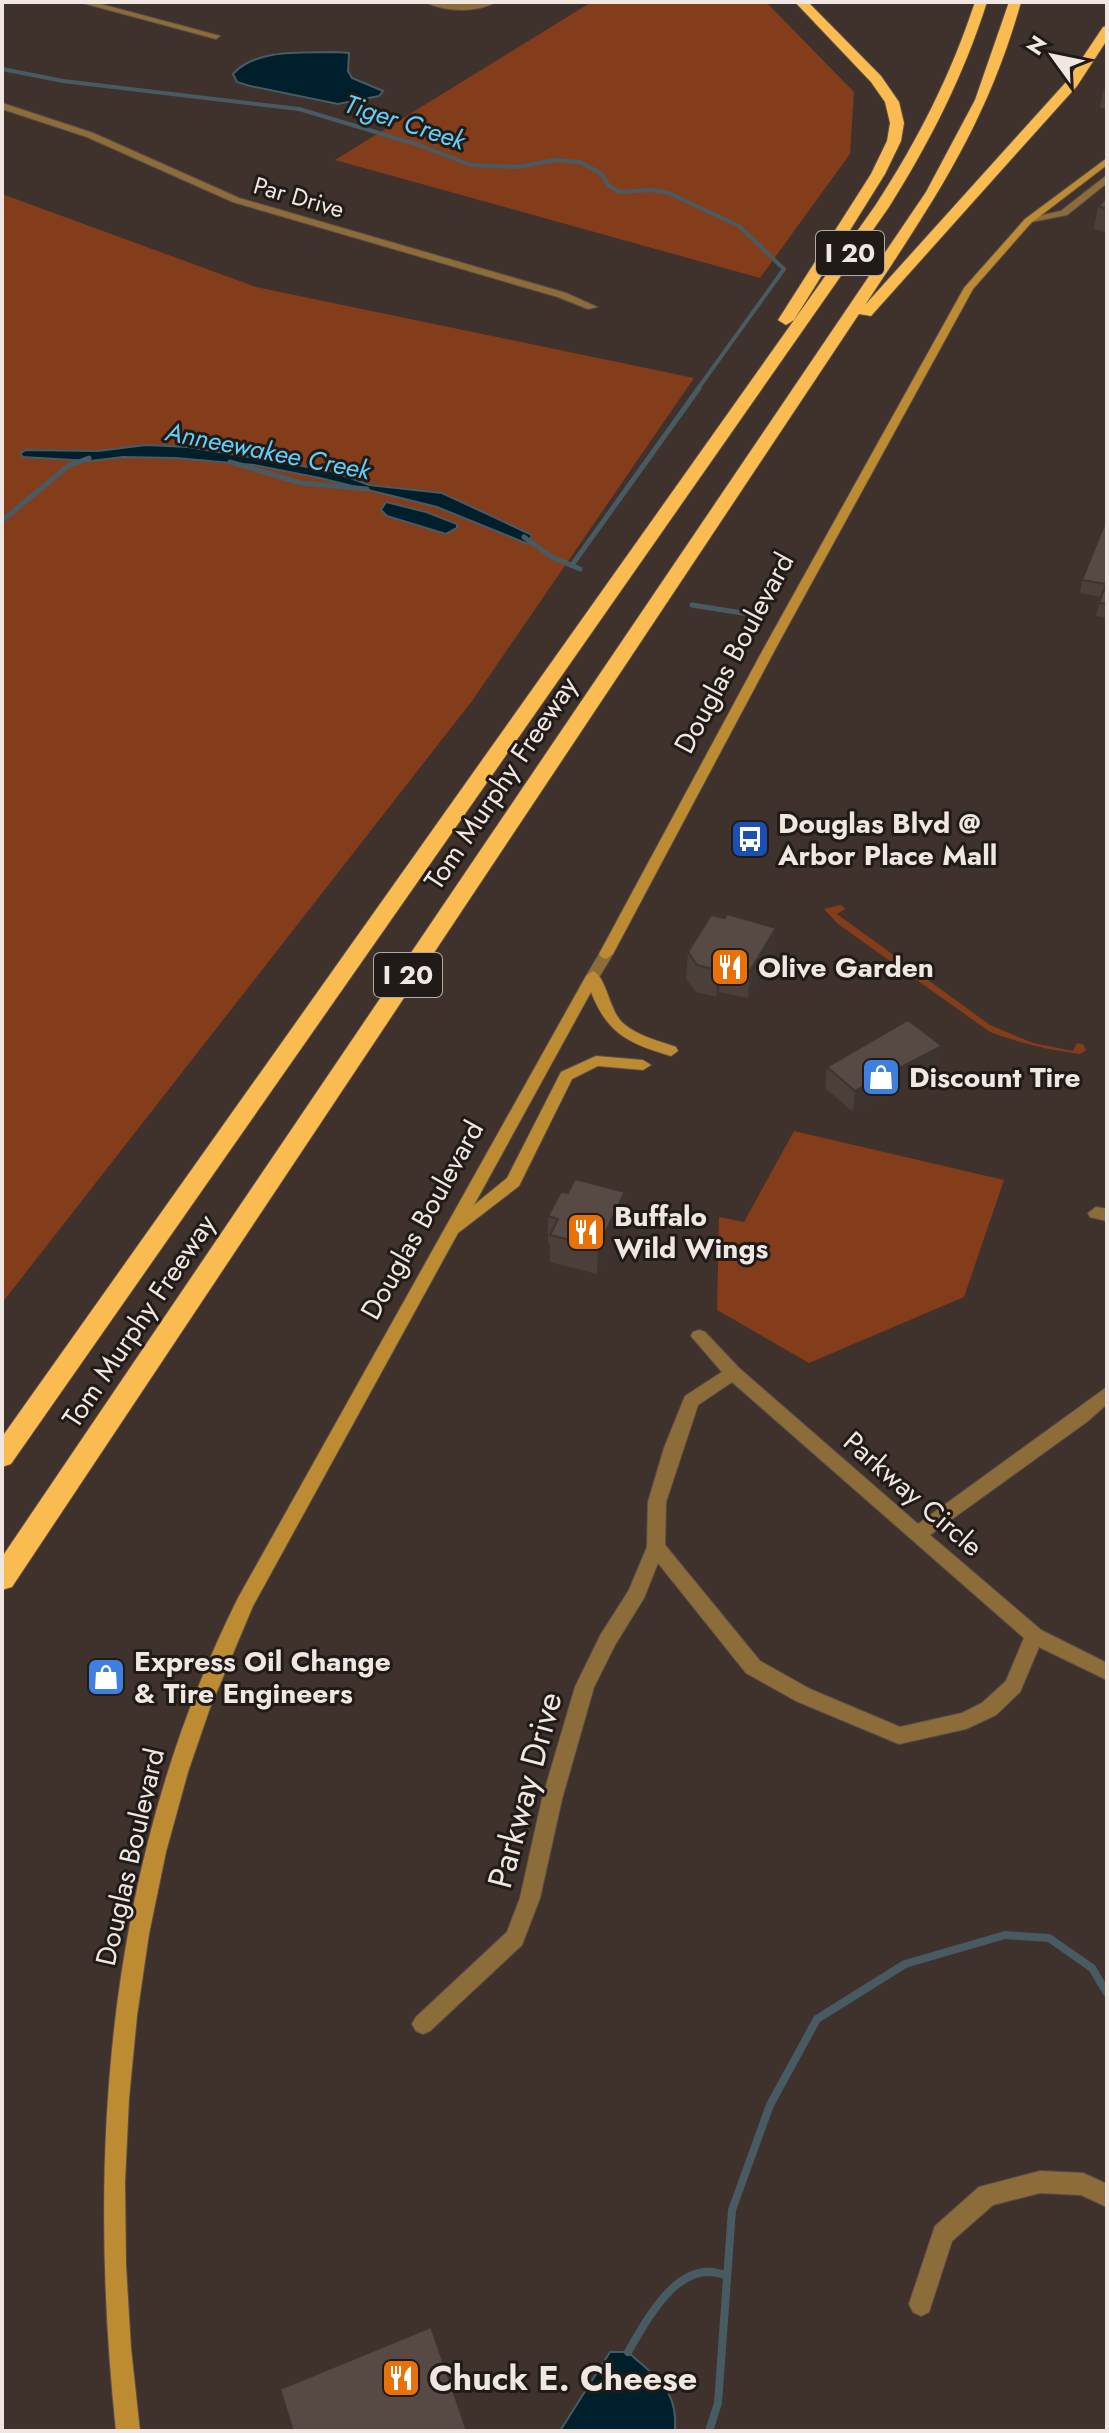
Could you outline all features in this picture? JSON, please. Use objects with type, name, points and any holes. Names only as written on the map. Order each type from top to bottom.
[{"type":"highway","points":[[687,488],[806,286],[878,174],[897,131],[896,112],[885,90],[801,2]]},
{"type":"highway","name":"Tom Murphy Freeway","points":[[2,1457],[687,488],[902,177],[944,100],[981,2]]},
{"type":"highway","name":"Tom Murphy Freeway","points":[[2,1579],[945,173],[975,116],[1015,2]]},
{"type":"highway","points":[[813,371],[1065,91],[1107,30]]},
{"type":"main road","name":"Douglas Boulevard","points":[[606,954],[961,302],[997,254],[1031,219],[1107,160]]},
{"type":"main road","name":"Douglas Boulevard","points":[[128,2431],[116,2338],[114,2194],[119,2059],[136,1947],[178,1771],[210,1682],[245,1603],[593,976]]},
{"type":"main road","points":[[593,976],[606,1015],[623,1033],[671,1051]]},
{"type":"main road","points":[[449,1234],[513,1182],[566,1076],[596,1061],[643,1065]]},
{"type":"street","points":[[83,2],[216,36]]},
{"type":"street","points":[[429,2],[451,7],[481,6],[492,2]]},
{"type":"street","name":"Par Drive","points":[[2,106],[90,135],[236,200],[562,295],[592,307]]},
{"type":"street","points":[[1031,219],[1064,213],[1107,178]]},
{"type":"street","name":"Douglas Boulevard","points":[[593,976],[606,954]]},
{"type":"street","name":"Parkway Circle","points":[[699,1336],[733,1373],[1034,1636],[1107,1672]]},
{"type":"street","name":"Parkway Drive","points":[[423,2024],[515,1938],[530,1898],[552,1799],[585,1687],[608,1640],[637,1593],[656,1547],[657,1502],[691,1401],[733,1373]]},
{"type":"street","points":[[917,1534],[1082,1416],[1107,1394]]},
{"type":"street","points":[[656,1547],[717,1627],[753,1667],[803,1695],[899,1736],[966,1721],[989,1709],[1013,1686],[1034,1636]]},
{"type":"street","points":[[921,2304],[943,2234],[987,2195],[1040,2182],[1083,2184],[1107,2196]]},
{"type":"shaded area","points":[[766,2],[854,92],[850,154],[760,278],[335,160],[590,3]]},
{"type":"shaded area","points":[[2,194],[256,287],[694,378],[472,701],[2,1303]]},
{"type":"shaded area","points":[[841,905],[845,909],[837,914],[990,1025],[1033,1043],[1073,1051],[1077,1043],[1083,1044],[1086,1050],[1080,1054],[1057,1050],[990,1032],[838,924],[824,909]]},
{"type":"shaded area","points":[[794,1131],[1004,1180],[964,1297],[809,1363],[717,1310],[719,1217],[744,1222]]},
{"type":"water","points":[[349,53],[348,71],[352,78],[383,91],[379,96],[338,104],[250,86],[237,82],[233,74],[254,60],[267,56]]},
{"type":"water","points":[[146,445],[188,447],[331,471],[369,485],[442,493],[532,535],[528,544],[437,507],[254,465],[176,458],[123,457],[90,461],[23,457],[20,453],[26,450],[98,451]]},
{"type":"water","points":[[386,502],[426,512],[457,524],[457,528],[446,534],[387,516],[381,510]]},
{"type":"water","points":[[610,2352],[628,2352],[663,2385],[673,2404],[675,2431],[560,2431]]},
{"type":"building","points":[[1107,198],[1107,209],[1098,206]]},
{"type":"building","points":[[1107,518],[1107,604],[1099,603],[1106,584],[1082,580]]},
{"type":"building","points":[[727,914],[776,928],[750,971],[721,965],[718,970],[697,965],[688,952],[711,915],[725,918]]},
{"type":"building","points":[[908,1020],[942,1046],[855,1091],[827,1067]]},
{"type":"building","points":[[575,1179],[625,1192],[598,1247],[550,1235],[558,1219],[548,1216],[561,1192],[568,1193]]},
{"type":"building","name":"Chuck E. Cheese","points":[[431,2327],[467,2431],[293,2431],[280,2389]]},
{"type":"waterway","name":"Tiger Creek","points":[[2,69],[63,81],[299,109],[419,145],[471,165],[518,167],[555,160],[580,162],[602,174],[608,185],[619,192],[652,190],[669,193],[739,226],[784,269],[697,390]]},
{"type":"waterway","name":"Tiger Creek","points":[[572,565],[699,388]]},
{"type":"waterway","name":"Anneewakee Creek","points":[[2,521],[68,466],[89,458]]},
{"type":"waterway","name":"Anneewakee Creek","points":[[230,462],[301,483],[367,489]]},
{"type":"waterway","name":"Anneewakee Creek","points":[[524,537],[552,557],[580,569]]},
{"type":"waterway","name":"Anneewakee Creek","points":[[692,605],[755,615]]},
{"type":"waterway","points":[[709,2431],[718,2403],[732,2210],[770,2105],[817,2019],[905,1964],[1005,1935],[1049,1938],[1092,1968],[1107,1993]]},
{"type":"waterway","points":[[628,2352],[656,2307],[680,2282],[695,2274],[710,2272],[727,2276]]},
{"type":"place","name":"Douglas Blvd @ Arbor Place Mall","points":[[750,839]]},
{"type":"place","name":"Olive Garden","points":[[730,967]]},
{"type":"place","name":"Discount Tire","points":[[881,1077]]},
{"type":"place","name":"Buffalo Wild Wings","points":[[586,1232]]},
{"type":"place","name":"Express Oil Change & Tire Engineers","points":[[106,1677]]},
{"type":"place","name":"Chuck E. Cheese","points":[[401,2378]]}]
